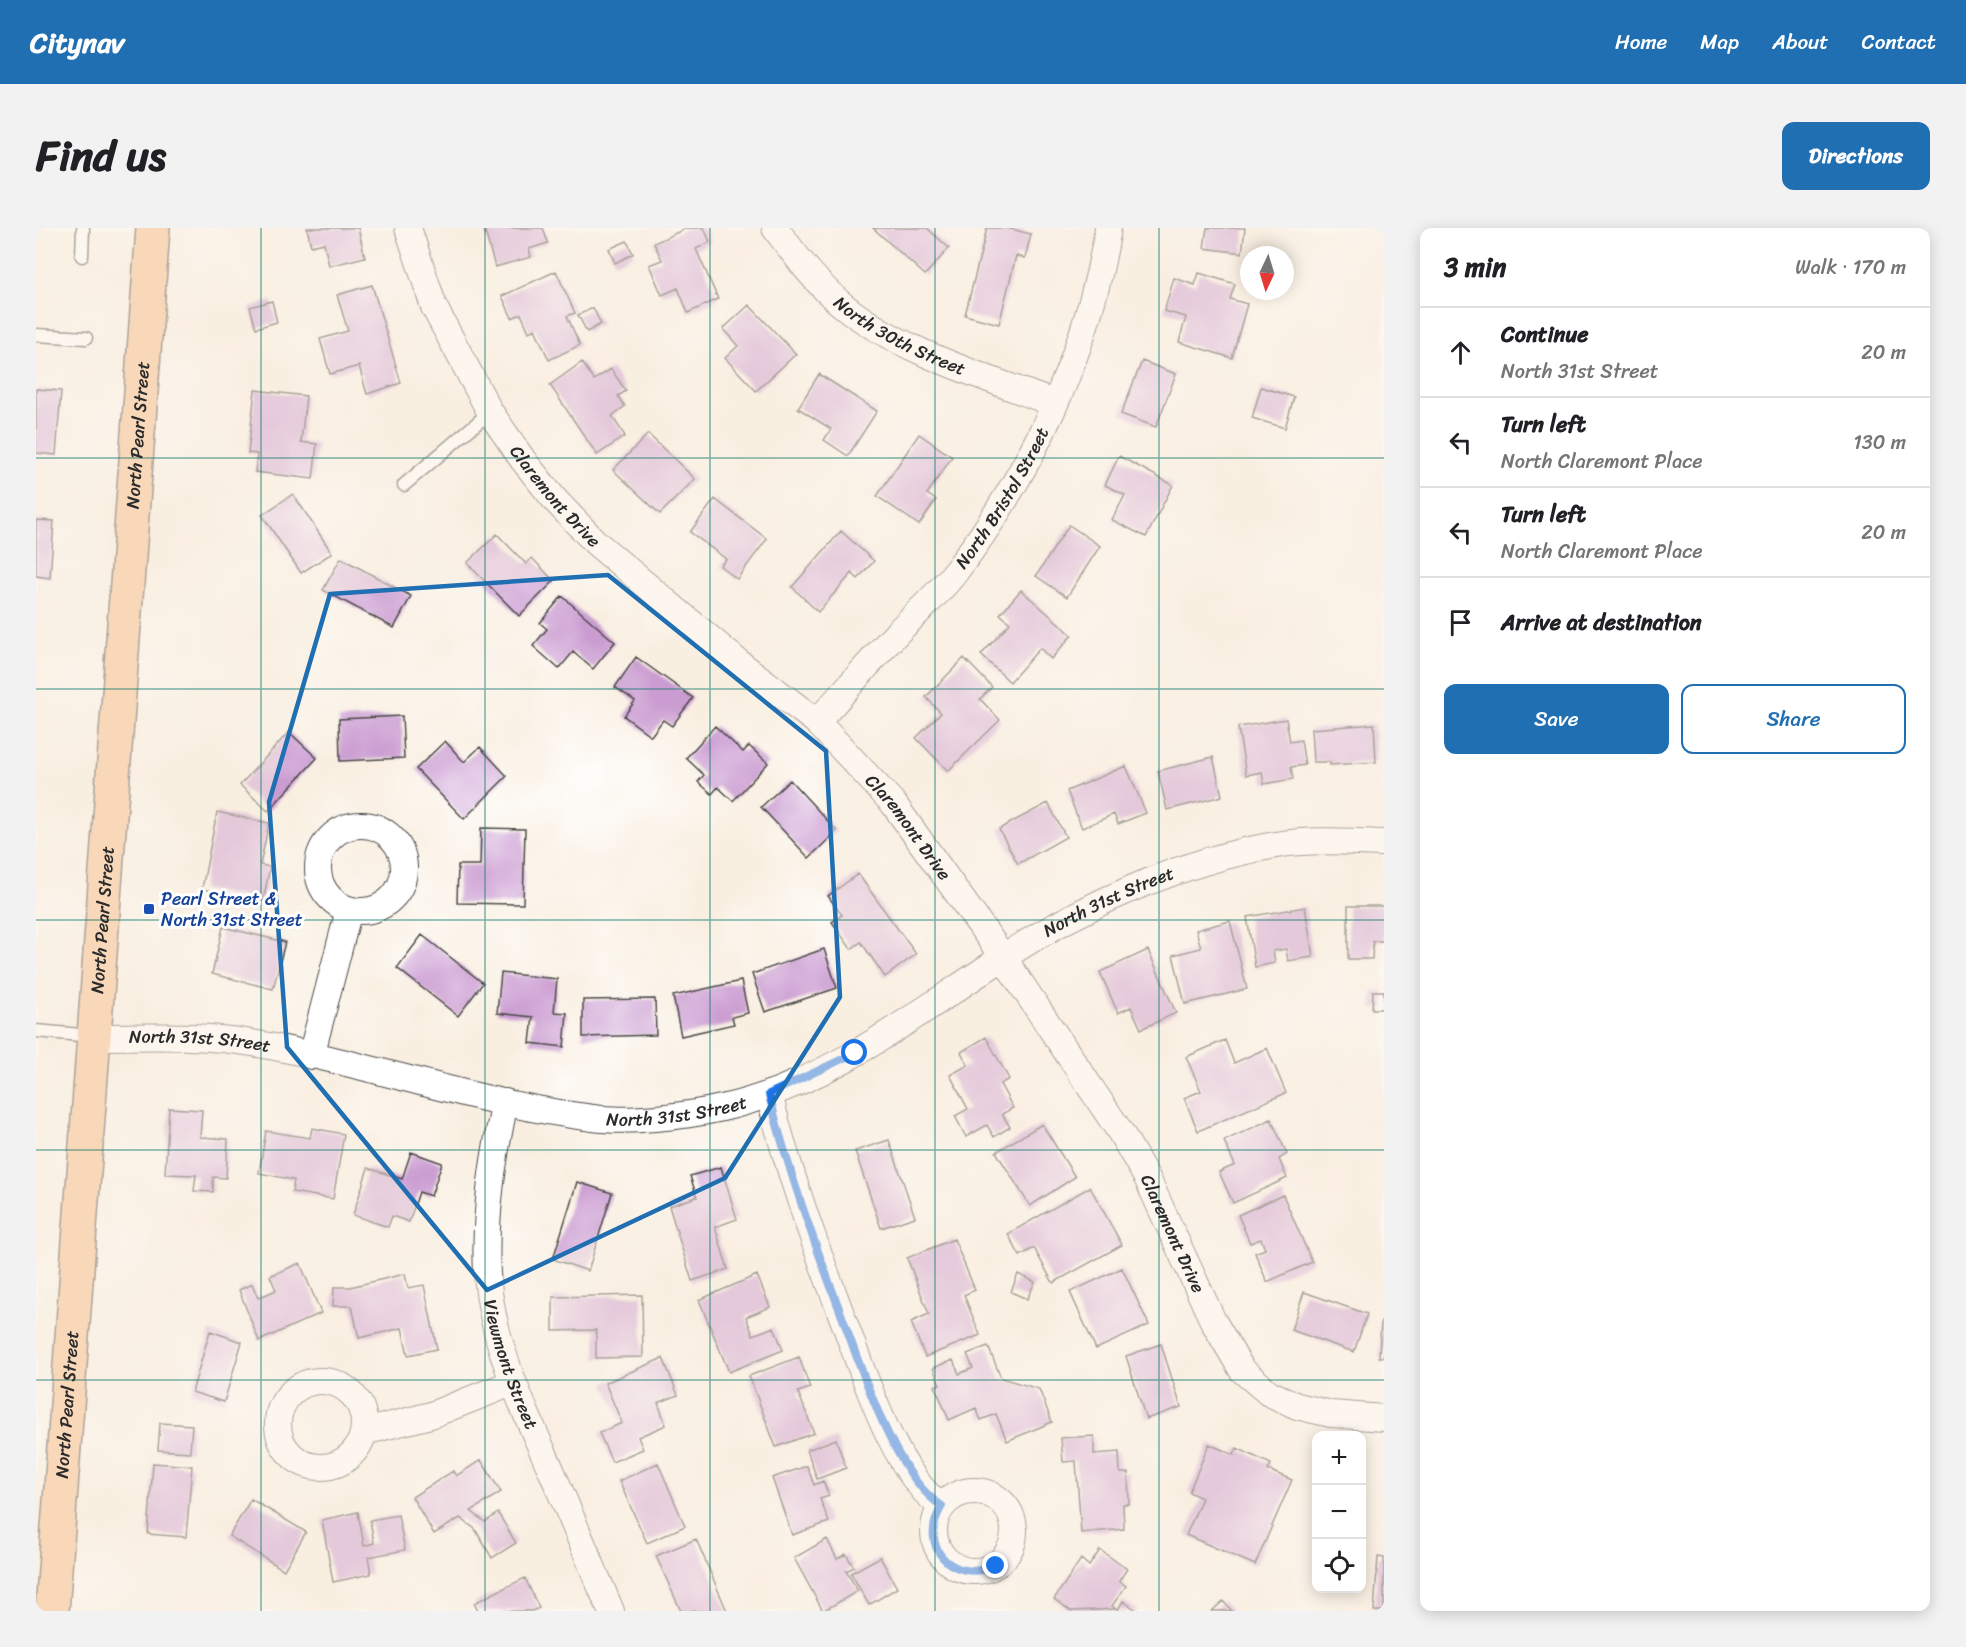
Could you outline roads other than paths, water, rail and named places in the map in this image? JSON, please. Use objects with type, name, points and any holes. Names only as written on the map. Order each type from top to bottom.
[{"type":"main road","name":"North Pearl Street","points":[[52,1611],[153,228]]},
{"type":"street","name":"Claremont Drive","points":[[408,228],[434,307],[490,412],[548,492],[596,543],[738,662],[817,722],[893,803],[1088,1080],[1147,1178],[1213,1321],[1242,1370],[1269,1393],[1297,1406],[1331,1414],[1384,1418]]},
{"type":"street","name":"North 30th Street","points":[[775,228],[822,287],[846,308],[924,352],[1053,404]]},
{"type":"street","name":"North Bristol Street","points":[[817,722],[955,573],[1011,491],[1033,452],[1078,348],[1096,293],[1107,228]]},
{"type":"street","name":"North 31st Street","points":[[95,1037],[194,1037],[252,1043],[505,1102],[596,1119],[677,1116],[725,1107],[769,1094],[855,1053],[1003,957],[1139,885],[1196,864],[1283,844],[1321,841],[1384,843]]},
{"type":"street","points":[[311,1056],[350,910]]},
{"type":"street","points":[[769,1094],[802,1209],[880,1413],[909,1471],[920,1486],[942,1506]]},
{"type":"street","name":"Viewmont Street","points":[[505,1102],[492,1164],[486,1225],[487,1265],[495,1320],[512,1383],[610,1611]]},
{"type":"street","points":[[364,1432],[431,1415],[512,1383]]},
{"type":"lane","points":[[82,256],[83,228]]},
{"type":"lane","points":[[36,335],[86,339]]},
{"type":"lane","points":[[404,485],[490,412]]},
{"type":"lane","points":[[36,1032],[95,1037]]},
{"type":"place","name":"Pearl Street & North 31st Street","points":[[149,909]]}]
